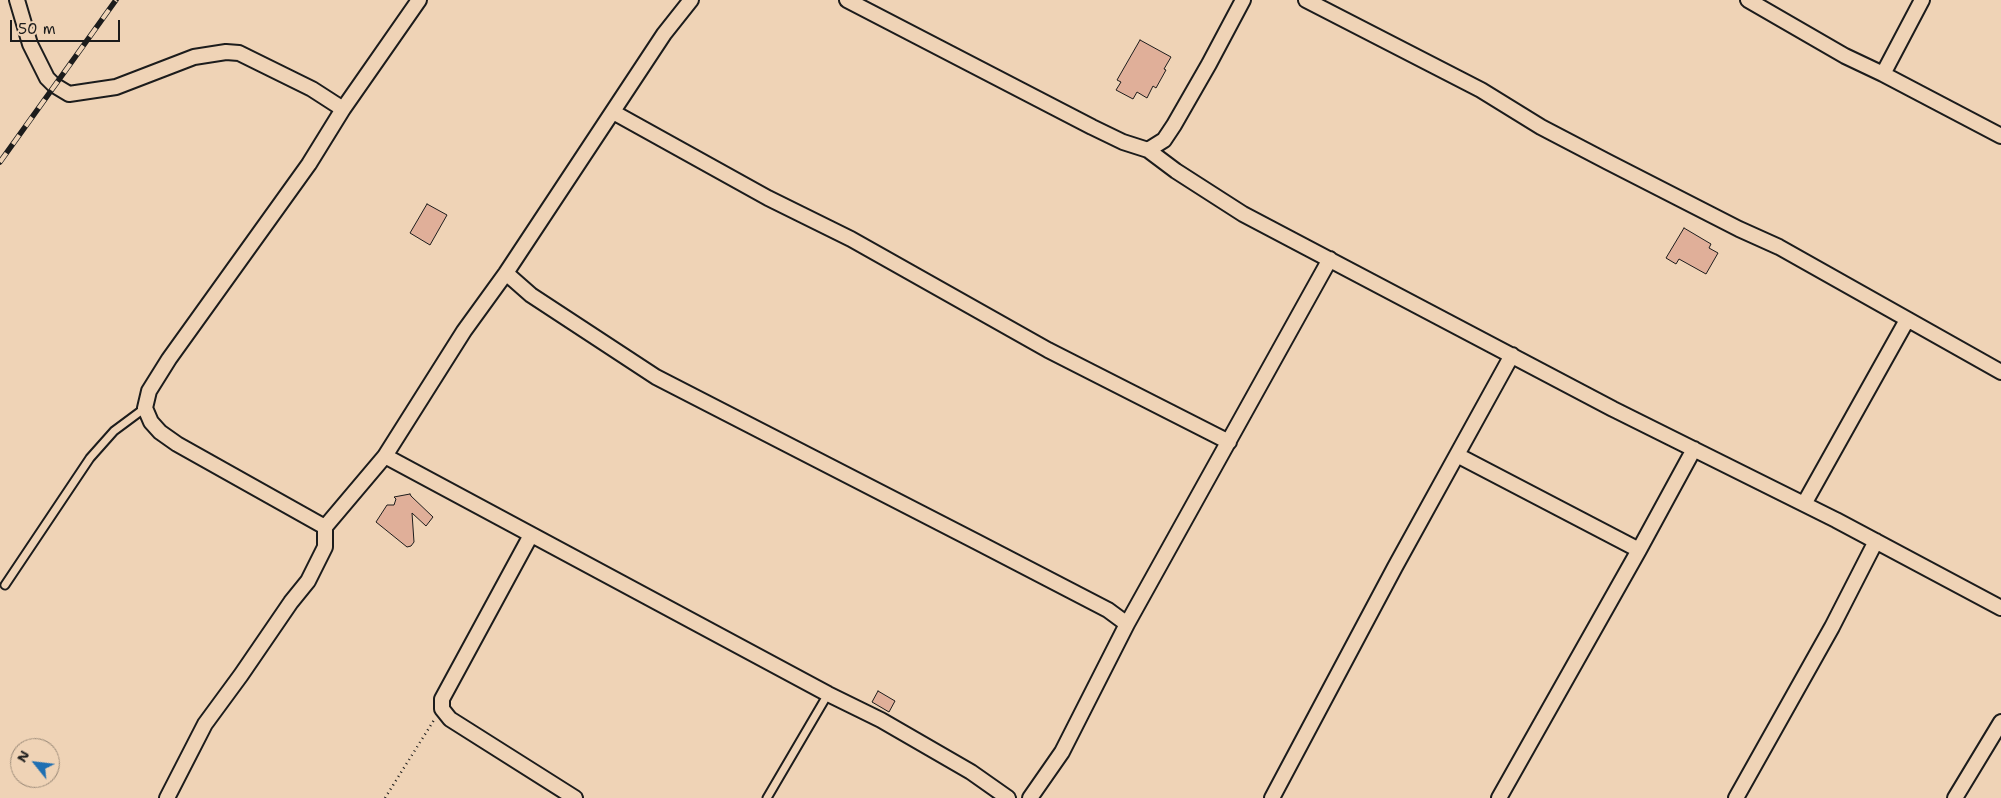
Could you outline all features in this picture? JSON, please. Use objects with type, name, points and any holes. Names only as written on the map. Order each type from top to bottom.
[{"type":"street","points":[[17,0],[30,44],[47,78],[54,85],[69,94],[116,87],[194,57],[226,52],[239,53],[312,89],[343,110]]},
{"type":"street","points":[[325,527],[177,444],[160,432],[151,422],[145,408],[149,391],[169,359],[309,164],[343,110],[419,0]]},
{"type":"street","points":[[167,798],[205,724],[241,675],[290,602],[308,581],[325,547],[325,527],[385,456],[464,332],[506,273],[664,34],[691,0]]},
{"type":"street","points":[[848,0],[1092,127],[1123,142],[1148,150],[1176,171],[1243,214],[1613,409],[1804,504],[2001,608]]},
{"type":"street","points":[[1148,150],[1164,140],[1174,125],[1243,0]]},
{"type":"street","points":[[1306,0],[1481,90],[1541,127],[1841,280],[1907,320],[2001,372]]},
{"type":"street","points":[[1748,0],[1845,56],[2001,136]]},
{"type":"street","points":[[1883,74],[1922,0]]},
{"type":"street","points":[[613,112],[768,198],[851,239],[1048,350],[1229,442]]},
{"type":"street","points":[[1030,798],[1062,752],[1128,624],[1330,259]]},
{"type":"street","points":[[506,273],[531,295],[656,377],[1108,610],[1128,624]]},
{"type":"street","points":[[1804,504],[1907,320]]},
{"type":"street","points":[[1272,798],[1512,355]]},
{"type":"street","points":[[1499,798],[1694,449]]},
{"type":"street","points":[[1457,455],[1639,550]]},
{"type":"street","points":[[385,456],[828,694],[881,720],[955,763],[1008,798]]},
{"type":"street","points":[[531,535],[442,699],[442,709],[450,719],[575,798]]},
{"type":"street","points":[[1736,798],[1832,627],[1876,541]]},
{"type":"street","points":[[1955,798],[2001,722]]},
{"type":"lane","points":[[5,585],[90,458],[114,431],[145,408]]},
{"type":"lane","points":[[768,798],[828,694]]},
{"type":"path","points":[[385,798],[442,709]]},
{"type":"building","points":[[1140,40],[1171,57],[1156,88],[1153,86],[1147,98],[1137,92],[1133,99],[1116,90],[1121,82],[1117,80]]},
{"type":"building","points":[[427,204],[447,215],[430,245],[410,233]]},
{"type":"building","points":[[1684,228],[1711,244],[1709,248],[1718,253],[1706,274],[1679,259],[1676,264],[1666,258]]},
{"type":"building","points":[[410,494],[433,517],[426,526],[412,513],[414,542],[411,546],[407,547],[376,522],[387,505],[394,505],[396,499],[394,497]]},
{"type":"building","points":[[878,691],[895,701],[889,712],[872,702]]},
{"type":"railway","points":[[0,162],[116,0]]}]
